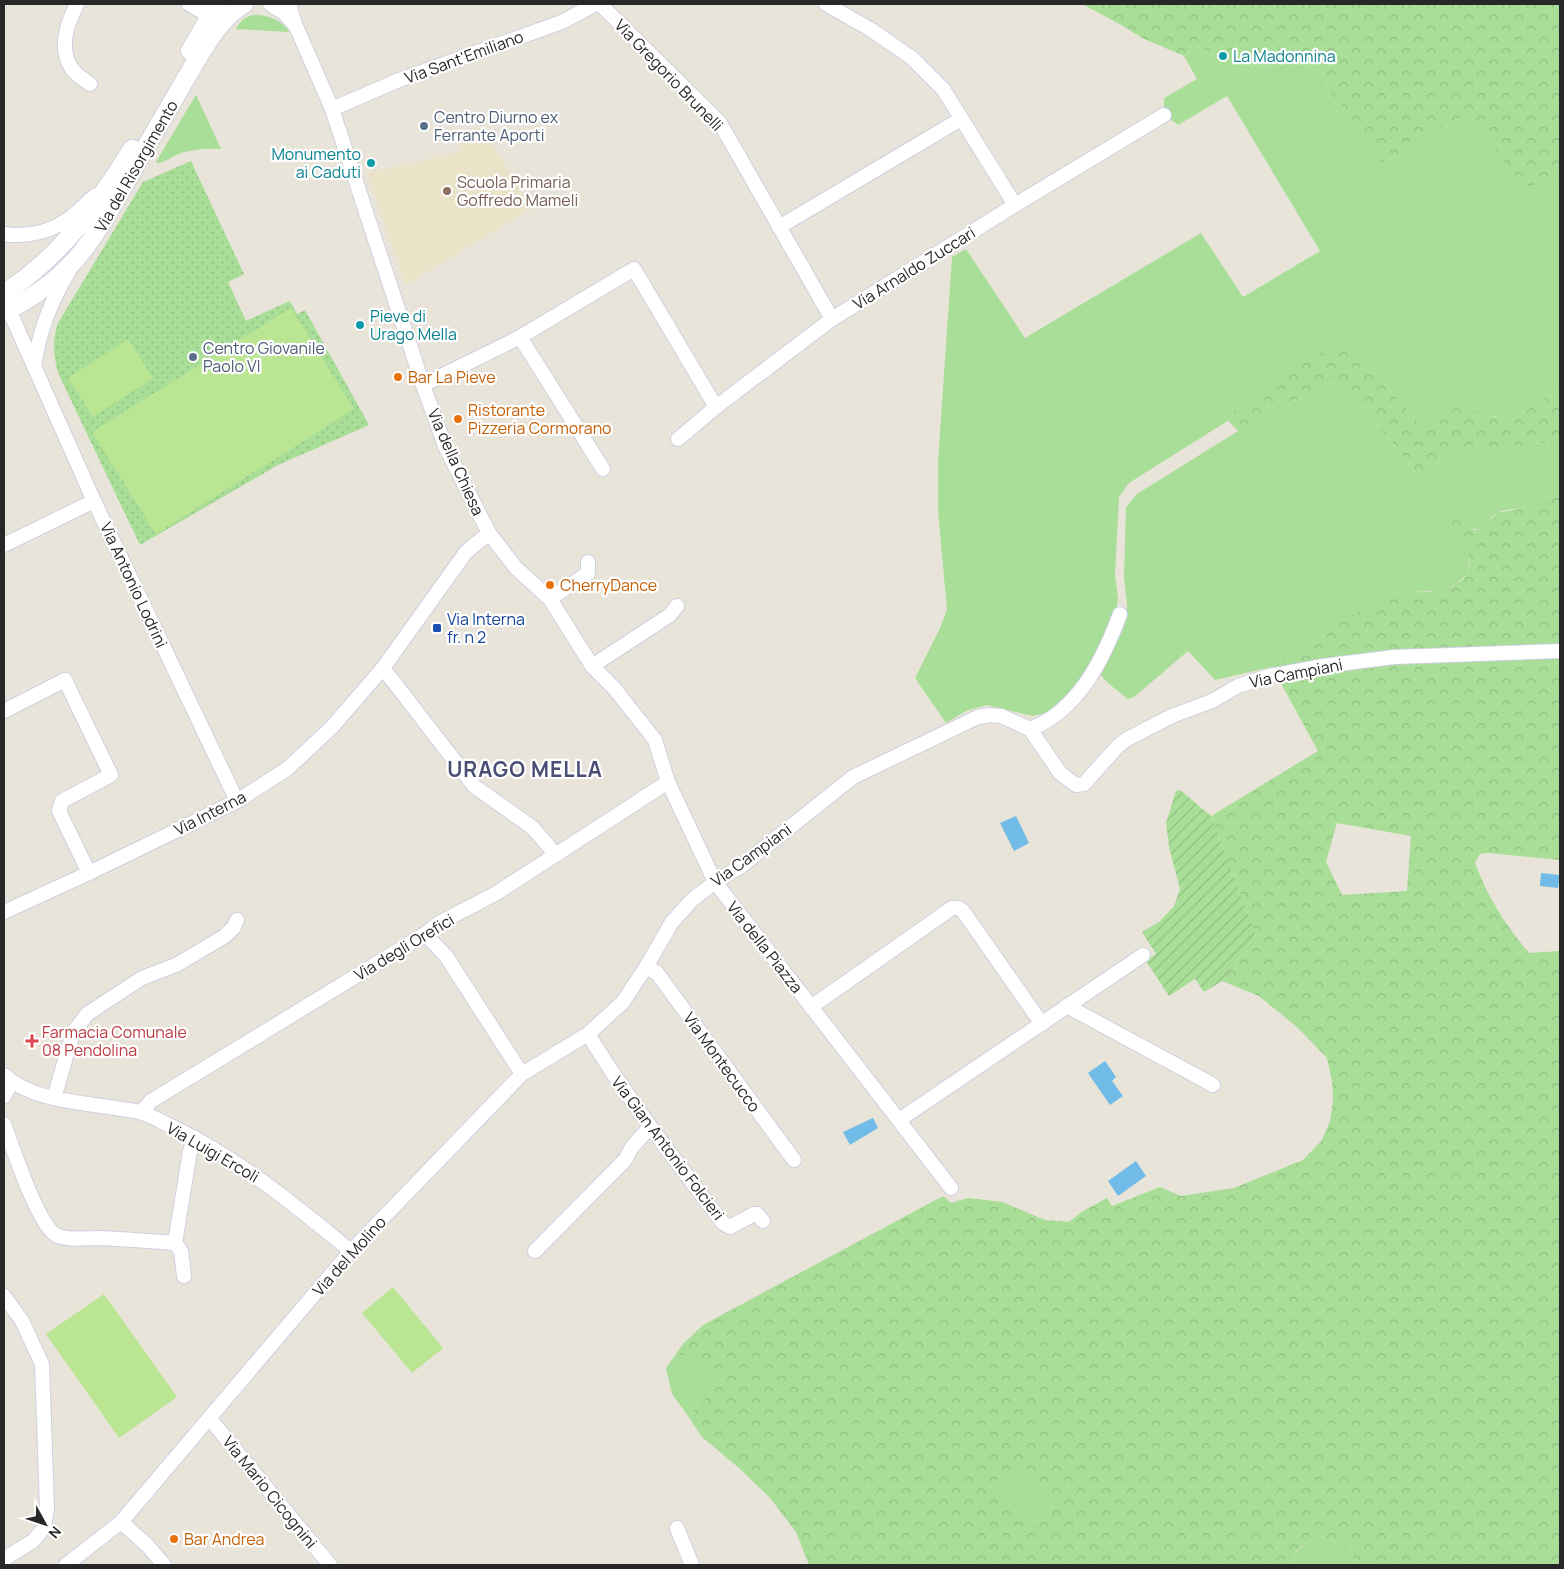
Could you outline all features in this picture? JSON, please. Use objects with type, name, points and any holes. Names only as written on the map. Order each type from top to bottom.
[{"type":"street","points":[[77,4],[68,21],[65,56],[72,71],[90,84]]},
{"type":"street","name":"Via del Risorgimento","points":[[5,303],[28,277],[57,252],[72,234],[107,188],[142,133],[213,10],[189,4]]},
{"type":"street","name":"Via del Risorgimento","points":[[5,303],[44,289],[75,262],[106,219],[138,160],[210,40],[228,15],[244,4]]},
{"type":"street","name":"Via della Chiesa","points":[[270,4],[283,12],[295,24]]},
{"type":"street","name":"Via della Chiesa","points":[[289,4],[295,24],[332,109],[445,446],[489,533]]},
{"type":"street","name":"Via Sant'Emiliano","points":[[332,109],[400,80],[562,22],[595,4]]},
{"type":"street","name":"Via Gregorio Brunelli","points":[[600,4],[720,122],[832,319]]},
{"type":"street","points":[[826,4],[870,29],[912,58],[943,89],[1015,204]]},
{"type":"street","name":"Via Arnaldo Zuccari","points":[[678,439],[716,407],[832,319],[1015,204],[1164,115]]},
{"type":"street","points":[[779,227],[961,119]]},
{"type":"street","points":[[4,234],[24,235],[51,229],[74,215],[107,188]]},
{"type":"street","points":[[34,368],[39,338],[46,314],[75,262]]},
{"type":"street","points":[[423,385],[520,337],[634,269],[716,407]]},
{"type":"street","name":"Via Antonio Lodrini","points":[[5,303],[94,501],[237,801]]},
{"type":"street","points":[[520,337],[604,469]]},
{"type":"street","points":[[4,545],[94,501]]},
{"type":"street","name":"Via della Piazza","points":[[489,533],[516,568],[550,599],[592,666],[614,688],[656,740],[668,782],[714,882],[951,1188]]},
{"type":"street","name":"Via Interna","points":[[4,912],[90,873],[237,801],[287,769],[332,727],[382,668],[466,552],[489,533]]},
{"type":"street","points":[[550,599],[588,573],[588,562]]},
{"type":"street","points":[[592,666],[670,615],[677,606]]},
{"type":"street","points":[[1030,729],[1045,724],[1070,704],[1094,670],[1109,644],[1120,614]]},
{"type":"street","name":"Via Campiani","points":[[522,1074],[588,1034],[622,1002],[646,967],[672,922],[692,900],[714,882],[740,867],[853,777],[978,717],[989,715],[1001,716],[1030,729],[1060,773],[1076,785],[1084,784],[1118,746],[1127,739],[1172,716],[1212,701],[1238,686],[1269,676],[1323,666],[1394,657],[1560,651]]},
{"type":"street","points":[[382,668],[474,786],[532,828],[556,854]]},
{"type":"street","points":[[4,711],[65,680],[111,774],[62,801],[58,811],[90,873]]},
{"type":"street","name":"Via degli Orefici","points":[[141,1112],[151,1101],[439,924],[496,894],[668,782]]},
{"type":"street","points":[[811,1007],[952,908],[958,908],[963,911],[1042,1024]]},
{"type":"street","points":[[54,1098],[74,1033],[87,1014],[150,974],[176,965],[225,936],[234,927],[237,920]]},
{"type":"street","points":[[425,934],[446,956],[522,1074]]},
{"type":"street","points":[[899,1120],[1142,955]]},
{"type":"street","name":"Via Montecucco","points":[[646,967],[657,973],[794,1160]]},
{"type":"street","points":[[1067,1006],[1213,1085]]},
{"type":"street","name":"Via Gian Antonio Folcieri","points":[[588,1034],[604,1061],[650,1126],[723,1223],[730,1226],[754,1214],[757,1214],[763,1222]]},
{"type":"street","name":"Via del Molino","points":[[66,1565],[121,1522],[351,1252],[522,1074]]},
{"type":"street","points":[[4,1096],[8,1079]]},
{"type":"street","name":"Via Luigi Ercoli","points":[[8,1079],[28,1090],[54,1098],[141,1112],[195,1138],[230,1158],[274,1189],[351,1252]]},
{"type":"street","points":[[4,1124],[24,1178],[45,1224],[57,1235],[78,1239],[99,1238],[175,1243],[182,1251],[184,1276]]},
{"type":"street","points":[[535,1251],[625,1160],[632,1147],[650,1126]]},
{"type":"street","points":[[175,1243],[190,1150],[195,1138]]},
{"type":"street","points":[[4,1296],[22,1321],[42,1364],[46,1508],[44,1528],[33,1541],[4,1559]]},
{"type":"street","name":"Via Mario Cicognini","points":[[210,1418],[330,1565]]},
{"type":"street","points":[[121,1522],[147,1545],[164,1565]]},
{"type":"street","points":[[677,1528],[692,1565]]},
{"type":"shaded area","name":"Scuola Primaria Goffredo Mameli","points":[[481,127],[532,208],[406,285],[367,174],[461,151],[457,134]]},
{"type":"green space","points":[[1082,4],[1560,4],[1560,170],[1550,179],[1528,187],[1516,179],[1468,113],[1382,164],[1348,112],[1298,59],[1277,66],[1254,67],[1199,47],[1184,56],[1142,38]]},
{"type":"green space","points":[[252,15],[260,15],[276,20],[289,32],[236,29],[245,18]]},
{"type":"green space","points":[[1199,47],[1254,67],[1277,66],[1298,59],[1348,112],[1382,164],[1468,113],[1516,179],[1528,187],[1550,179],[1560,170],[1560,387],[1515,419],[1489,416],[1465,405],[1440,412],[1420,425],[1362,359],[1225,417],[1229,420],[1129,483],[1119,497],[1115,575],[1118,599],[1115,616],[1098,653],[1067,699],[1047,713],[1032,716],[987,705],[966,711],[946,723],[915,678],[947,610],[938,511],[938,462],[952,257],[966,249],[1025,338],[1201,233],[1243,297],[1320,251],[1227,96],[1178,125],[1164,115],[1164,98],[1197,79],[1184,56]]},
{"type":"green space","points":[[196,95],[221,149],[189,151],[157,163],[156,162]]},
{"type":"green space","name":"Centro Giovanile Paolo VI","points":[[191,161],[244,274],[228,282],[246,321],[290,301],[297,314],[305,310],[369,425],[278,465],[140,545],[59,375],[54,355],[54,342],[58,323],[143,182]]},
{"type":"green space","points":[[291,308],[354,409],[156,534],[92,432]]},
{"type":"green space","points":[[128,339],[153,378],[93,417],[68,378]]},
{"type":"green space","points":[[1344,350],[1362,359],[1420,425],[1440,412],[1465,405],[1489,416],[1515,419],[1560,387],[1560,441],[1449,454],[1439,457],[1437,467],[1432,475],[1423,479],[1416,474],[1410,464],[1348,391],[1338,384],[1328,383],[1238,431],[1225,417],[1319,353]]},
{"type":"green space","points":[[1328,383],[1338,384],[1348,391],[1410,464],[1416,474],[1437,467],[1439,457],[1449,454],[1560,441],[1560,494],[1551,496],[1528,507],[1501,511],[1479,529],[1469,527],[1466,515],[1452,534],[1468,551],[1469,560],[1469,569],[1466,575],[1456,584],[1442,590],[1413,592],[1335,623],[1272,667],[1215,680],[1188,651],[1134,697],[1128,699],[1099,673],[1122,632],[1126,621],[1127,604],[1124,577],[1126,507],[1137,494],[1238,431]]},
{"type":"green space","points":[[1555,494],[1560,494],[1560,860],[1489,853],[1480,854],[1475,863],[1485,887],[1498,910],[1529,953],[1560,951],[1560,1565],[1355,1565],[1349,1547],[1336,1541],[1315,1537],[1295,1551],[1294,1565],[809,1565],[796,1532],[770,1498],[739,1468],[702,1437],[688,1416],[710,1394],[713,1374],[706,1365],[697,1360],[676,1354],[684,1343],[703,1325],[943,1196],[951,1203],[968,1198],[1002,1202],[1045,1220],[1069,1222],[1083,1211],[1107,1198],[1112,1206],[1160,1187],[1181,1196],[1234,1188],[1303,1160],[1322,1140],[1330,1121],[1333,1100],[1332,1081],[1327,1058],[1298,1028],[1259,996],[1222,981],[1256,935],[1211,816],[1318,751],[1272,667],[1319,633],[1347,617],[1406,594],[1444,589],[1463,579],[1469,568],[1468,554],[1446,523],[1455,511],[1460,509],[1466,515],[1469,527],[1475,530],[1481,529],[1497,513],[1528,507]],"holes":[[[1337,823],[1411,836],[1407,891],[1342,895],[1326,862]],[[1004,1477],[1022,1477],[1032,1483],[1052,1507],[1049,1518],[1041,1523],[1013,1508],[994,1484]]]},
{"type":"green space","points":[[1180,790],[1211,816],[1256,935],[1222,981],[1204,992],[1195,979],[1169,996],[1146,961],[1156,954],[1142,932],[1159,922],[1174,906],[1180,889],[1169,847],[1166,823],[1176,791]]},
{"type":"green space","points":[[393,1287],[443,1348],[412,1373],[362,1313]]},
{"type":"green space","points":[[104,1294],[177,1397],[119,1438],[46,1334]]},
{"type":"green space","points":[[676,1354],[697,1360],[706,1365],[713,1374],[710,1394],[688,1416],[672,1394],[666,1368]]},
{"type":"green space","points":[[1004,1477],[1022,1477],[1032,1483],[1052,1507],[1049,1518],[1041,1523],[1024,1516],[1013,1508],[993,1484]]},
{"type":"green space","points":[[1315,1537],[1336,1541],[1349,1547],[1355,1565],[1294,1565],[1295,1552]]},
{"type":"water","points":[[1016,816],[1029,843],[1014,851],[1000,823]]},
{"type":"water","points":[[1541,873],[1560,875],[1558,888],[1540,886]]},
{"type":"water","points":[[1105,1061],[1116,1077],[1112,1081],[1123,1096],[1110,1105],[1088,1073]]},
{"type":"water","points":[[873,1118],[878,1128],[850,1145],[843,1132]]},
{"type":"water","points":[[1136,1161],[1146,1176],[1118,1196],[1108,1181]]},
{"type":"place","name":"La Madonnina","points":[[1223,56]]},
{"type":"place","name":"Centro Diurno ex Ferrante Aporti","points":[[424,126]]},
{"type":"place","name":"Monumento ai Caduti","points":[[371,163]]},
{"type":"place","name":"Scuola Primaria Goffredo Mameli","points":[[447,191]]},
{"type":"place","name":"Pieve di Urago Mella","points":[[360,325]]},
{"type":"place","name":"Centro Giovanile Paolo VI","points":[[193,357]]},
{"type":"place","name":"Bar La Pieve","points":[[398,377]]},
{"type":"place","name":"Ristorante Pizzeria Cormorano","points":[[458,419]]},
{"type":"place","name":"CherryDance","points":[[550,585]]},
{"type":"place","name":"Via Interna fr. n 2","points":[[437,628]]},
{"type":"place","name":"Farmacia Comunale 08 Pendolina","points":[[32,1041]]},
{"type":"place","name":"Bar Andrea","points":[[174,1539]]},
{"type":"district","name":"URAGO MELLA","points":[[525,769]]}]
